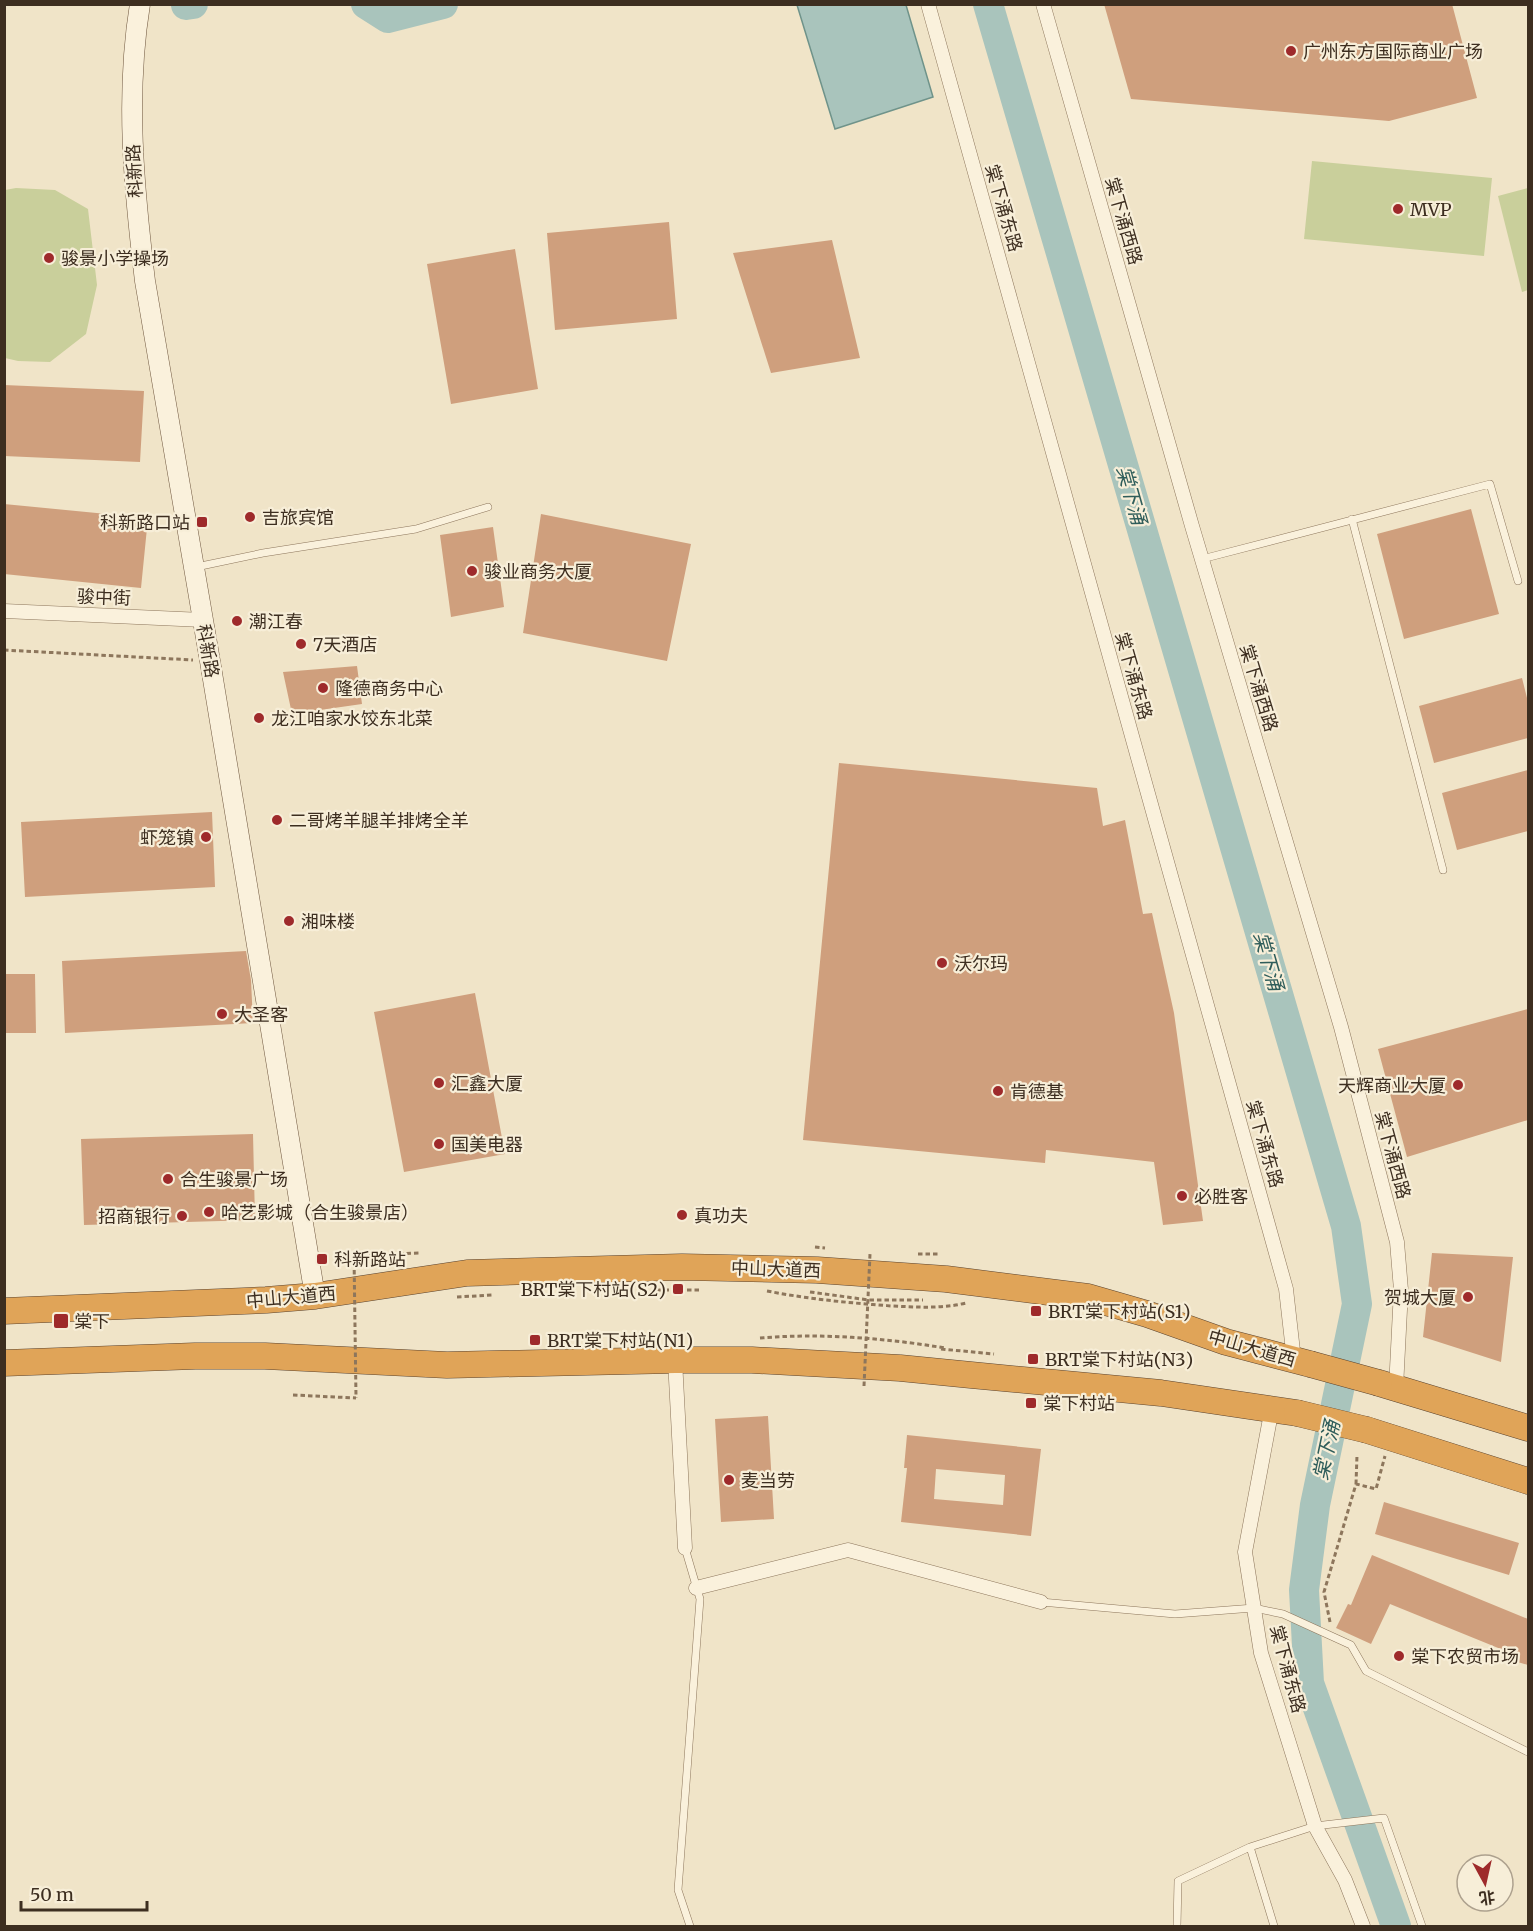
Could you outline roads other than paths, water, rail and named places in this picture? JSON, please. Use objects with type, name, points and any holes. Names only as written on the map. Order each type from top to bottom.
[{"type":"highway","name":"中山大道西","points":[[4,1311],[208,1304],[315,1296],[467,1273],[682,1267],[829,1271],[957,1281],[1088,1297],[1116,1304],[1226,1342],[1388,1385],[1528,1428]]},
{"type":"highway","points":[[4,1363],[265,1356],[447,1365],[752,1360],[900,1368],[1161,1393],[1272,1408],[1379,1433],[1528,1481]]},
{"type":"street","name":"科新路","points":[[140,4],[131,85],[131,118],[137,218],[145,281],[315,1296]]},
{"type":"street","name":"棠下涌东路","points":[[928,4],[1286,1289],[1302,1362]]},
{"type":"street","name":"棠下涌西路","points":[[1043,4],[1202,558],[1341,1027],[1397,1242],[1401,1290],[1388,1385]]},
{"type":"street","name":"骏中街","points":[[4,611],[203,620]]},
{"type":"street","points":[[675,1360],[685,1548]]},
{"type":"street","name":"棠下涌东路","points":[[1272,1408],[1245,1552],[1254,1608],[1262,1653],[1316,1826],[1345,1880],[1363,1926]]},
{"type":"street","points":[[696,1588],[848,1550],[1041,1602]]},
{"type":"lane","points":[[1202,558],[1490,484],[1518,581]]},
{"type":"lane","points":[[193,568],[263,553],[416,529],[488,507]]},
{"type":"lane","points":[[1352,519],[1443,870]]},
{"type":"lane","points":[[685,1548],[700,1599],[678,1890],[690,1926]]},
{"type":"lane","points":[[1041,1602],[1174,1614],[1254,1608],[1283,1614],[1351,1645],[1366,1671],[1528,1752]]},
{"type":"lane","points":[[1177,1926],[1178,1881],[1250,1847],[1316,1826],[1384,1818],[1422,1926]]},
{"type":"lane","points":[[1250,1847],[1274,1926]]},
{"type":"water","points":[[797,5],[906,5],[933,97],[835,129]]},
{"type":"waterway","points":[[186,5],[193,4]]},
{"type":"waterway","points":[[366,4],[388,18],[443,4]]},
{"type":"waterway","name":"棠下涌","points":[[988,4],[1346,1226],[1357,1304],[1315,1505],[1304,1590],[1309,1683],[1396,1926]]},
{"type":"place","name":"广州东方国际商业广场","points":[[1291,51]]},
{"type":"place","name":"MVP","points":[[1398,209]]},
{"type":"place","name":"骏景小学操场","points":[[49,258]]},
{"type":"place","name":"吉旅宾馆","points":[[250,517]]},
{"type":"place","name":"科新路口站","points":[[202,522]]},
{"type":"place","name":"骏业商务大厦","points":[[472,571]]},
{"type":"place","name":"潮江春","points":[[237,621]]},
{"type":"place","name":"7天酒店","points":[[301,644]]},
{"type":"place","name":"隆德商务中心","points":[[323,688]]},
{"type":"place","name":"龙江咱家水饺东北菜","points":[[259,718]]},
{"type":"place","name":"二哥烤羊腿羊排烤全羊","points":[[277,820]]},
{"type":"place","name":"虾笼镇","points":[[206,837]]},
{"type":"place","name":"湘味楼","points":[[289,921]]},
{"type":"place","name":"沃尔玛","points":[[942,963]]},
{"type":"place","name":"大圣客","points":[[222,1014]]},
{"type":"place","name":"汇鑫大厦","points":[[439,1083]]},
{"type":"place","name":"天辉商业大厦","points":[[1458,1085]]},
{"type":"place","name":"肯德基","points":[[998,1091]]},
{"type":"place","name":"国美电器","points":[[439,1144]]},
{"type":"place","name":"合生骏景广场","points":[[168,1179]]},
{"type":"place","name":"必胜客","points":[[1182,1196]]},
{"type":"place","name":"哈艺影城（合生骏景店）","points":[[209,1212]]},
{"type":"place","name":"真功夫","points":[[682,1215]]},
{"type":"place","name":"招商银行","points":[[182,1216]]},
{"type":"place","name":"科新路站","points":[[322,1259]]},
{"type":"place","name":"BRT棠下村站(S2)","points":[[678,1289]]},
{"type":"place","name":"贺城大厦","points":[[1468,1297]]},
{"type":"place","name":"BRT棠下村站(S1)","points":[[1036,1311]]},
{"type":"place","name":"棠下","points":[[61,1321]]},
{"type":"place","name":"BRT棠下村站(N1)","points":[[535,1340]]},
{"type":"place","name":"BRT棠下村站(N3)","points":[[1033,1359]]},
{"type":"place","name":"棠下村站","points":[[1031,1403]]},
{"type":"place","name":"麦当劳","points":[[729,1480]]},
{"type":"place","name":"棠下农贸市场","points":[[1399,1656]]}]
